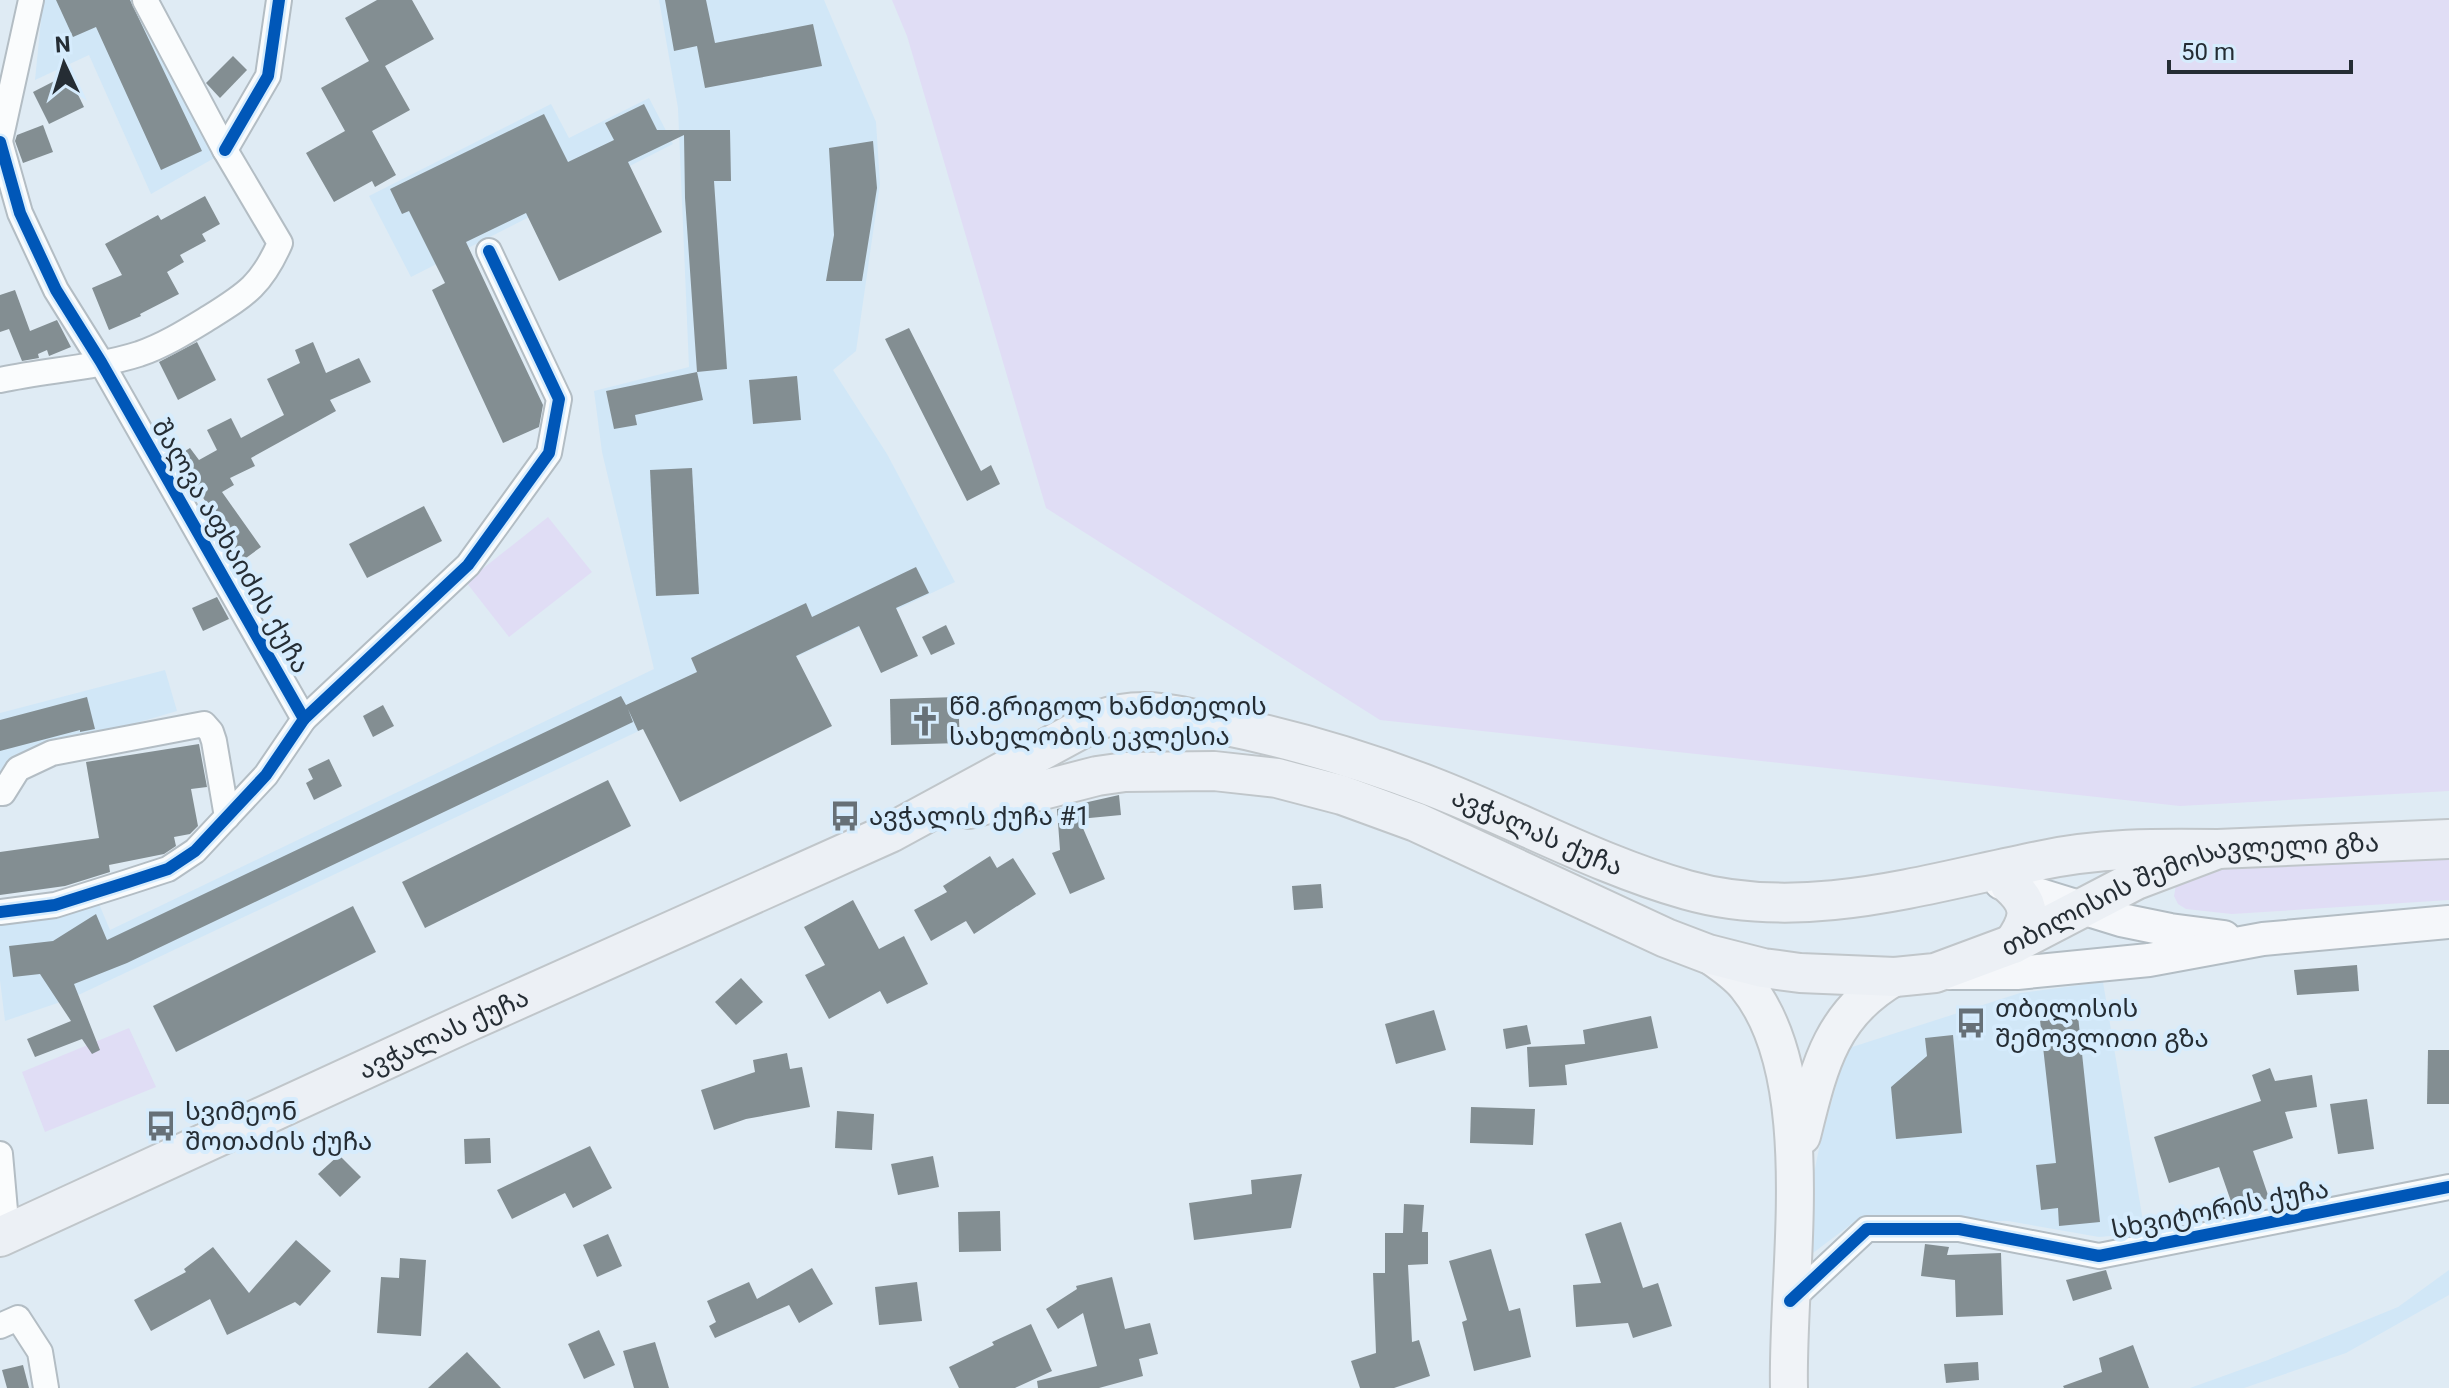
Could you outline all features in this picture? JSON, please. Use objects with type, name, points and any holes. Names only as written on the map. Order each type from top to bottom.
[{"type":"highway","name":"ავჭალას ქუჩა","points":[[4,1235],[890,833],[1098,720],[1137,710],[1298,742],[1429,786],[1651,880],[1706,894],[1776,903],[1817,901],[1957,879],[2039,860],[2082,854],[2155,848],[2218,849]]},
{"type":"highway","points":[[1110,716],[1105,729],[1106,750],[1125,772]]},
{"type":"highway","name":"ავჭალას ქუჩა","points":[[890,833],[1017,795],[1097,776],[1125,772],[1242,773],[1277,778],[1342,795],[1416,822],[1653,932],[1708,954],[1763,968],[1800,973],[1895,977],[1935,973]]},
{"type":"highway","name":"თბილისის შემოსავლელი გზა","points":[[1935,973],[2013,944],[2136,880],[2218,849],[2449,839]]},
{"type":"highway","points":[[2010,885],[2022,896],[2026,906],[2024,928],[2013,944]]},
{"type":"main road","points":[[2170,930],[2156,916],[2153,899],[2156,884],[2173,867]]},
{"type":"main road","points":[[1957,879],[2010,885],[2080,908],[2170,930],[2205,936],[2263,939]]},
{"type":"main road","points":[[1935,973],[2017,973],[2149,960],[2263,939],[2449,922]]},
{"type":"main road","points":[[1708,954],[1745,985],[1758,1003],[1779,1051],[1788,1086],[1795,1164],[1789,1388]]},
{"type":"main road","points":[[1795,1164],[1817,1076],[1835,1033],[1877,987],[1895,977]]},
{"type":"street","points":[[22,0],[22,41]]},
{"type":"street","points":[[22,41],[31,0]]},
{"type":"street","points":[[0,380],[138,354],[168,342],[246,294],[269,269],[280,243],[225,150],[145,0]]},
{"type":"street","points":[[225,150],[268,76],[279,0]]},
{"type":"street","name":"შალვა აფხაიძის ქუჩა","points":[[22,41],[0,141],[20,213],[56,290],[101,362],[304,719]]},
{"type":"street","points":[[0,912],[55,905],[168,869],[195,851],[266,775],[304,719],[468,565],[549,453],[559,399],[489,251]]},
{"type":"street","points":[[0,793],[18,769],[52,753],[204,724],[214,741],[227,817]]},
{"type":"street","points":[[0,1154],[4,1235]]},
{"type":"street","name":"სხვიტორის ქუჩა","points":[[1790,1301],[1867,1229],[1959,1229],[2099,1256],[2449,1187]]},
{"type":"street","points":[[0,1326],[18,1318],[40,1352],[46,1388]]},
{"type":"shaded area","points":[[43,0],[144,0],[216,157],[151,194],[89,55],[35,80]]},
{"type":"shaded area","points":[[659,0],[824,0],[876,122],[880,184],[856,351],[833,370],[887,454],[955,582],[72,998],[5,1021],[0,980],[0,919],[99,904],[110,930],[654,669],[602,452],[594,391],[689,367],[678,108]]},
{"type":"shaded area","points":[[892,0],[2449,0],[2449,791],[2180,806],[1380,720],[1046,508],[907,36]]},
{"type":"shaded area","points":[[649,98],[673,144],[411,277],[369,196],[551,104],[569,138]]},
{"type":"shaded area","points":[[548,517],[592,572],[509,637],[466,582]]},
{"type":"shaded area","points":[[165,670],[177,711],[14,759],[0,784],[0,713]]},
{"type":"shaded area","points":[[2449,853],[2449,900],[2232,914],[2186,909],[2178,904],[2174,896],[2176,885],[2187,879],[2236,866]]},
{"type":"shaded area","points":[[2103,982],[2145,1233],[2099,1237],[2008,1221],[1854,1222],[1809,1256],[1809,1197],[1846,1049],[2020,993]]},
{"type":"shaded area","points":[[129,1028],[156,1087],[45,1132],[22,1072]]},
{"type":"shaded area","points":[[2449,1270],[2449,1295],[2346,1353],[2244,1388],[2190,1388],[2398,1307]]},
{"type":"building","points":[[56,0],[130,0],[202,151],[161,170],[96,27],[73,37]]},
{"type":"building","points":[[377,0],[412,0],[434,39],[385,66],[410,110],[372,131],[396,175],[375,187],[372,181],[334,202],[306,153],[345,131],[321,88],[369,61],[345,18]]},
{"type":"building","points":[[665,0],[706,0],[715,43],[813,24],[822,66],[705,88],[697,46],[674,51]]},
{"type":"building","points":[[233,56],[247,70],[220,98],[206,83]]},
{"type":"building","points":[[68,74],[84,107],[49,124],[33,92]]},
{"type":"building","points":[[644,104],[657,130],[730,130],[731,181],[714,181],[727,369],[697,372],[685,198],[684,135],[628,162],[662,232],[559,281],[526,213],[466,242],[543,405],[539,427],[503,443],[432,290],[445,283],[409,211],[402,214],[390,189],[544,114],[568,162],[614,140],[605,123]]},
{"type":"building","points":[[43,125],[53,152],[23,163],[15,141],[17,135]]},
{"type":"building","points":[[873,141],[877,188],[862,281],[826,281],[834,235],[829,148]]},
{"type":"building","points":[[205,196],[220,224],[202,234],[206,241],[180,255],[184,262],[167,272],[179,294],[109,330],[92,288],[122,275],[105,244],[158,215],[161,220]]},
{"type":"building","points":[[15,290],[30,331],[57,320],[71,347],[49,356],[47,350],[38,354],[39,358],[22,361],[9,329],[0,332],[0,295]]},
{"type":"building","points":[[909,328],[981,471],[991,465],[1000,484],[967,501],[885,339]]},
{"type":"building","points":[[197,342],[216,380],[178,400],[159,362]]},
{"type":"building","points":[[313,342],[326,373],[359,358],[371,382],[330,400],[336,411],[251,458],[255,466],[230,478],[234,485],[222,492],[261,547],[235,566],[211,525],[217,520],[177,456],[190,448],[199,460],[217,450],[207,430],[231,418],[241,438],[284,415],[267,379],[300,363],[295,350]]},
{"type":"building","points":[[697,372],[703,400],[635,415],[637,425],[614,429],[606,391]]},
{"type":"building","points":[[797,376],[801,420],[753,424],[749,380]]},
{"type":"building","points":[[692,468],[699,594],[656,596],[650,470]]},
{"type":"building","points":[[424,506],[442,541],[367,578],[349,544]]},
{"type":"building","points":[[916,567],[929,593],[896,608],[918,656],[881,673],[859,626],[796,656],[832,726],[680,802],[643,729],[638,731],[628,709],[633,722],[127,963],[74,984],[100,1050],[92,1054],[82,1039],[35,1057],[27,1039],[71,1021],[40,974],[13,977],[9,946],[53,941],[96,914],[107,940],[621,696],[626,705],[697,672],[691,658],[806,603],[812,617]]},
{"type":"building","points":[[217,597],[229,619],[203,631],[192,608]]},
{"type":"building","points":[[946,625],[955,644],[931,655],[922,637]]},
{"type":"building","points":[[87,697],[95,729],[80,730],[0,751],[0,720]]},
{"type":"building","name":"წმ.გრიგოლ ხანძთელის სახელობის ეკლესია","points":[[958,697],[960,743],[891,745],[890,699]]},
{"type":"building","points":[[383,705],[394,726],[373,737],[363,716]]},
{"type":"building","points":[[199,744],[207,787],[191,789],[198,826],[190,834],[174,837],[176,846],[164,854],[109,865],[110,872],[65,886],[0,895],[0,852],[99,838],[86,762]]},
{"type":"building","points":[[329,759],[342,786],[314,800],[306,783],[313,779],[308,769]]},
{"type":"building","points":[[608,780],[631,826],[425,928],[402,882]]},
{"type":"building","points":[[1119,795],[1121,815],[1079,819],[1105,879],[1070,894],[1052,853],[1060,850],[1057,809]]},
{"type":"building","points":[[990,856],[997,868],[1013,858],[1036,894],[974,934],[966,921],[931,941],[914,910],[947,892],[943,886]]},
{"type":"building","points":[[1321,884],[1323,908],[1294,910],[1292,886]]},
{"type":"building","points":[[853,900],[879,949],[904,936],[928,984],[887,1004],[880,991],[829,1019],[805,975],[825,965],[804,927]]},
{"type":"building","points":[[353,906],[376,952],[176,1052],[153,1006]]},
{"type":"building","points":[[2357,965],[2359,991],[2297,995],[2294,970]]},
{"type":"building","points":[[741,978],[763,1002],[736,1025],[715,1002]]},
{"type":"building","points":[[1434,1010],[1446,1050],[1396,1064],[1385,1024]]},
{"type":"building","points":[[1651,1016],[1658,1048],[1565,1065],[1567,1085],[1529,1087],[1527,1047],[1585,1044],[1583,1030]]},
{"type":"building","points":[[2078,1016],[2100,1222],[2059,1226],[2058,1208],[2041,1210],[2036,1165],[2056,1163],[2040,1020]]},
{"type":"building","points":[[1527,1025],[1531,1044],[1506,1049],[1503,1029]]},
{"type":"building","points":[[1953,1035],[1962,1133],[1896,1139],[1891,1087],[1927,1056],[1925,1038]]},
{"type":"building","points":[[2428,1050],[2449,1050],[2449,1104],[2427,1104]]},
{"type":"building","points":[[787,1053],[790,1069],[802,1067],[810,1107],[746,1119],[714,1130],[701,1090],[755,1072],[753,1060]]},
{"type":"building","points":[[2270,1068],[2275,1081],[2312,1075],[2317,1107],[2285,1112],[2293,1138],[2253,1151],[2269,1198],[2234,1210],[2219,1167],[2169,1183],[2154,1137],[2261,1101],[2252,1075]]},
{"type":"building","points":[[2367,1099],[2374,1149],[2338,1154],[2330,1104]]},
{"type":"building","points":[[1471,1107],[1535,1109],[1533,1145],[1470,1143]]},
{"type":"building","points":[[837,1111],[874,1114],[872,1150],[835,1148]]},
{"type":"building","points":[[490,1138],[491,1163],[465,1164],[464,1139]]},
{"type":"building","points":[[590,1146],[612,1188],[573,1208],[565,1193],[512,1219],[497,1190]]},
{"type":"building","points":[[339,1155],[361,1177],[340,1197],[318,1174]]},
{"type":"building","points":[[933,1156],[939,1187],[898,1195],[891,1164]]},
{"type":"building","points":[[1302,1174],[1291,1228],[1194,1240],[1189,1203],[1252,1194],[1251,1180]]},
{"type":"building","points":[[1404,1204],[1424,1205],[1422,1232],[1428,1232],[1428,1264],[1408,1265],[1412,1342],[1419,1340],[1430,1376],[1394,1388],[1360,1388],[1351,1361],[1376,1353],[1373,1273],[1385,1273],[1385,1233],[1403,1233]]},
{"type":"building","points":[[1000,1211],[1001,1251],[959,1252],[958,1212]]},
{"type":"building","points":[[1621,1222],[1643,1288],[1658,1283],[1672,1326],[1633,1338],[1628,1323],[1576,1327],[1573,1285],[1601,1283],[1585,1234]]},
{"type":"building","points":[[608,1234],[622,1266],[597,1277],[583,1245]]},
{"type":"building","points":[[296,1240],[331,1271],[300,1306],[295,1302],[227,1335],[210,1299],[151,1331],[134,1300],[186,1272],[184,1269],[213,1247],[249,1293]]},
{"type":"building","points":[[1925,1244],[1949,1247],[1947,1255],[2001,1253],[2003,1315],[1956,1317],[1955,1280],[1921,1276]]},
{"type":"building","points":[[1491,1249],[1509,1311],[1520,1308],[1531,1357],[1474,1371],[1462,1322],[1467,1320],[1449,1261]]},
{"type":"building","points":[[400,1258],[426,1260],[421,1336],[377,1333],[381,1277],[399,1278]]},
{"type":"building","points":[[812,1268],[833,1304],[799,1323],[789,1305],[715,1338],[709,1326],[716,1322],[707,1301],[749,1282],[757,1299]]},
{"type":"building","points":[[2106,1270],[2112,1289],[2073,1301],[2066,1280]]},
{"type":"building","points":[[1112,1277],[1125,1329],[1150,1323],[1158,1354],[1139,1359],[1143,1376],[1099,1388],[1038,1388],[1037,1381],[1097,1366],[1083,1313],[1058,1329],[1046,1309],[1077,1289],[1076,1286]]},
{"type":"building","points":[[917,1282],[922,1321],[879,1325],[875,1287]]},
{"type":"building","points":[[1031,1324],[1052,1371],[1015,1388],[959,1388],[949,1367]]},
{"type":"building","points":[[599,1330],[615,1365],[584,1379],[568,1344]]},
{"type":"building","points":[[655,1342],[669,1388],[634,1388],[623,1351]]},
{"type":"building","points":[[2133,1345],[2149,1388],[2064,1388],[2102,1372],[2099,1358]]},
{"type":"building","points":[[467,1352],[501,1388],[428,1388]]},
{"type":"building","points":[[1978,1362],[1979,1380],[1946,1383],[1944,1364]]},
{"type":"building","points":[[23,1365],[29,1388],[7,1388],[2,1370]]},
{"type":"cycle path","points":[[225,150],[268,76],[279,0]]},
{"type":"cycle path","points":[[0,142],[20,213],[56,290],[101,362],[304,719]]},
{"type":"cycle path","points":[[0,912],[55,905],[168,869],[195,851],[266,775],[304,719],[468,565],[549,453],[559,399],[489,251]]},
{"type":"cycle path","points":[[1790,1301],[1867,1229],[1959,1229],[2099,1256],[2449,1187]]},
{"type":"place","name":"წმ.გრიგოლ ხანძთელის სახელობის ეკლესია","points":[[925,721]]},
{"type":"place","name":"ავჭალის ქუჩა #1","points":[[845,816]]},
{"type":"place","name":"თბილისის შემოვლითი გზა","points":[[1971,1023]]},
{"type":"place","name":"სვიმეონ შოთაძის ქუჩა","points":[[161,1126]]}]
